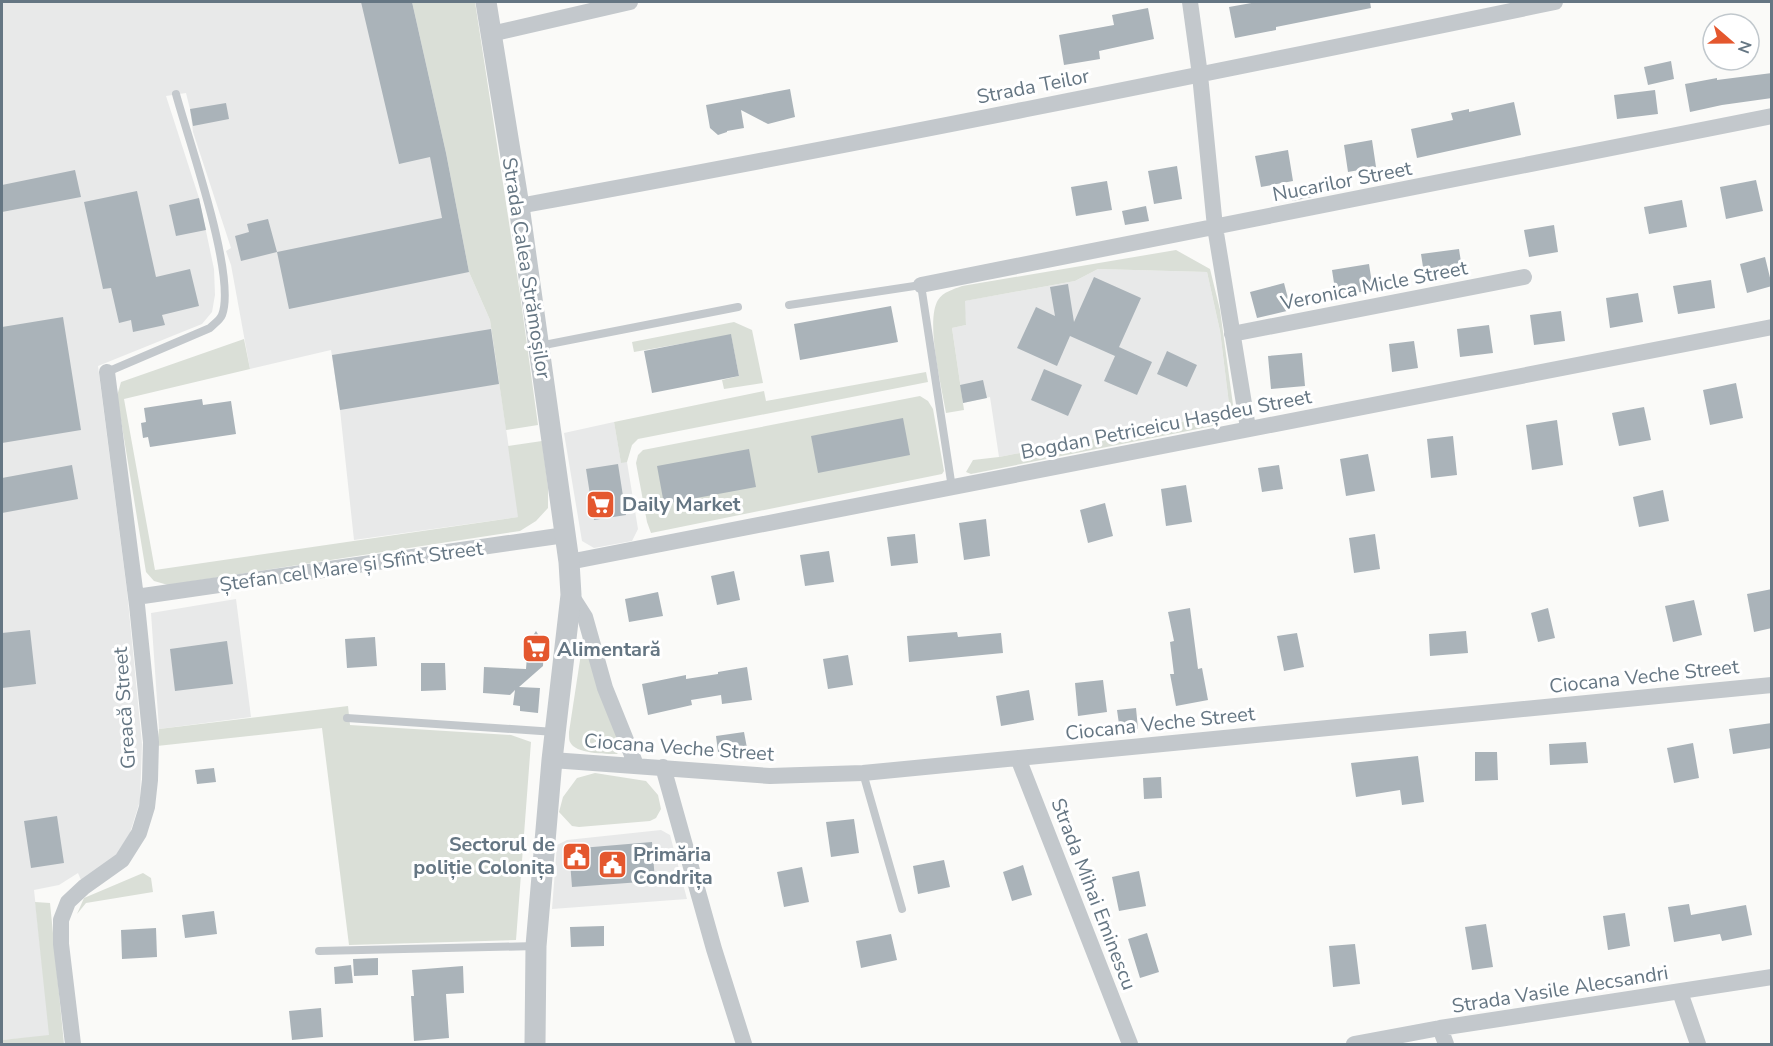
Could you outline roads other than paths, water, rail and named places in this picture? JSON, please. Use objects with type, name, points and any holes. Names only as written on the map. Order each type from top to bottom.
[{"type":"street","name":"Strada Calea Strămoșilor","points":[[486,2],[519,206],[569,562]]},
{"type":"street","points":[[491,34],[630,2]]},
{"type":"street","points":[[1190,2],[1200,75],[1215,227],[1248,428]]},
{"type":"street","name":"Strada Teilor","points":[[519,206],[1200,75],[1555,2]]},
{"type":"street","name":"Nucarilor Street","points":[[921,285],[1772,116]]},
{"type":"street","name":"Veronica Micle Street","points":[[1232,334],[1524,278]]},
{"type":"street","name":"Bogdan Petriceicu Hașdeu Street","points":[[569,562],[1772,327]]},
{"type":"street","name":"Greacă Street","points":[[73,1044],[61,944],[61,920],[71,900],[84,887],[122,860],[139,833],[147,807],[151,742],[136,597],[107,372]]},
{"type":"street","name":"Ștefan cel Mare și Sfînt Street","points":[[136,597],[565,535]]},
{"type":"street","points":[[535,1044],[536,946],[552,760],[571,595],[569,562]]},
{"type":"street","points":[[571,595],[585,617],[605,688],[636,765]]},
{"type":"street","name":"Ciocana Veche Street","points":[[552,760],[770,776],[863,773],[1772,685]]},
{"type":"street","name":"Strada Mihai Eminescu","points":[[1018,758],[1130,1044]]},
{"type":"street","points":[[663,767],[714,949],[744,1044]]},
{"type":"street","name":"Strada Vasile Alecsandri","points":[[1354,1044],[1440,1028],[1772,977]]},
{"type":"street","points":[[1680,992],[1698,1044]]},
{"type":"street","points":[[1440,1028],[1446,1044]]},
{"type":"lane","points":[[107,372],[210,328],[222,317],[225,302],[216,235],[176,94]]},
{"type":"lane","points":[[789,305],[921,285],[952,488]]},
{"type":"lane","points":[[539,345],[738,307]]},
{"type":"lane","points":[[347,718],[555,732]]},
{"type":"lane","points":[[863,773],[902,909]]},
{"type":"lane","points":[[319,951],[536,946]]},
{"type":"place","name":"Daily Market","points":[[601,504]]},
{"type":"place","name":"Alimentară","points":[[536,649]]},
{"type":"place","name":"Sectorul de poliție Colonița","points":[[576,856]]},
{"type":"place","name":"Primăria Condrița","points":[[612,865]]}]
